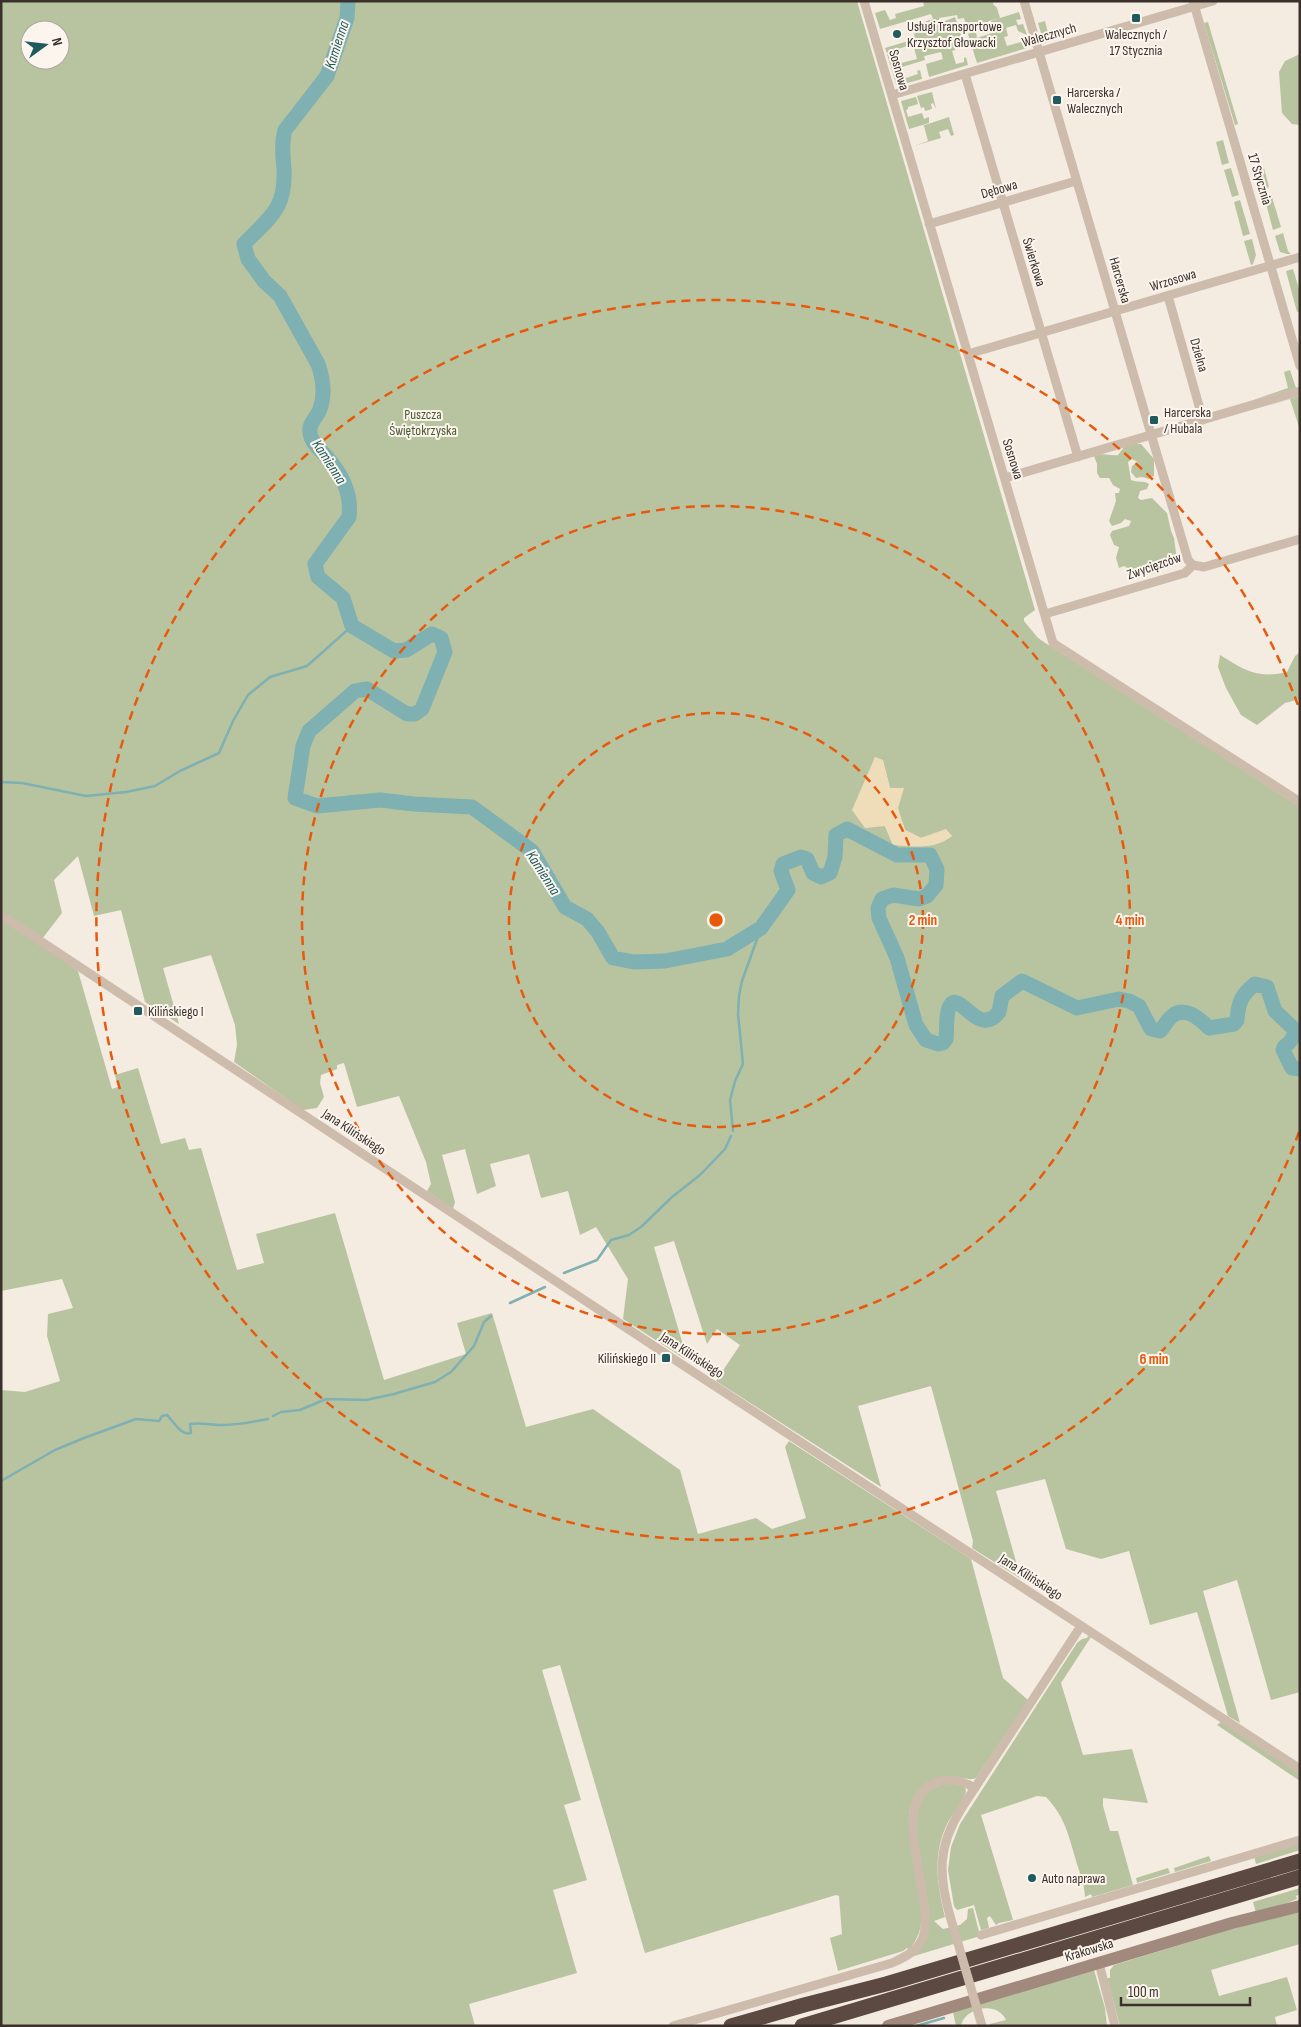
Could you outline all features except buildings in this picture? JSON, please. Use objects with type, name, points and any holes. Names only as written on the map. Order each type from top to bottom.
[{"type":"highway","points":[[731,2026],[886,1984],[1300,1861]]},
{"type":"highway","points":[[802,2026],[1300,1877]]},
{"type":"street","name":"Sosnowa","points":[[864,1],[1054,643],[1300,802]]},
{"type":"street","name":"Harcerska","points":[[1024,1],[1187,557],[1193,565]]},
{"type":"street","name":"Walecznych","points":[[892,95],[1194,4],[1213,1]]},
{"type":"street","name":"17 Stycznia","points":[[1194,4],[1300,366]]},
{"type":"street","name":"Świerkowa","points":[[965,74],[1078,457]]},
{"type":"street","name":"Dębowa","points":[[929,224],[1076,181]]},
{"type":"street","name":"Wrzosowa","points":[[968,354],[1300,257]]},
{"type":"street","name":"Dzielna","points":[[1168,296],[1204,420]]},
{"type":"street","points":[[1004,478],[1300,391]]},
{"type":"street","name":"Zwycięzców","points":[[1045,614],[1185,573],[1193,565],[1204,567],[1300,539]]},
{"type":"street","name":"Jana Kilińskiego","points":[[1,915],[1300,1769]]},
{"type":"street","points":[[982,2026],[941,1879],[944,1847],[954,1822],[975,1788],[1081,1626]]},
{"type":"street","points":[[673,2026],[892,1962],[905,1957],[913,1951],[921,1941],[925,1926],[923,1896],[912,1824],[916,1800],[927,1788],[946,1780],[960,1781],[975,1788]]},
{"type":"street","points":[[981,1935],[1300,1840]]},
{"type":"street","name":"Krakowska","points":[[888,2026],[1237,1922],[1300,1906]]},
{"type":"street","points":[[1099,1963],[1115,2026]]},
{"type":"green space","name":"Puszcza Świętokrzyska","points":[[1,1],[857,1],[1035,610],[1024,618],[1024,621],[1038,638],[1300,807],[1300,1692],[1271,1700],[1237,1580],[1203,1591],[1240,1723],[1228,1716],[1197,1612],[1150,1625],[1129,1551],[1101,1559],[1066,1549],[1045,1479],[996,1491],[1021,1579],[972,1548],[973,1541],[931,1386],[858,1406],[881,1487],[716,1381],[740,1345],[717,1329],[707,1344],[674,1241],[654,1247],[686,1355],[685,1359],[623,1319],[628,1279],[596,1227],[580,1235],[568,1191],[541,1198],[529,1154],[490,1164],[496,1186],[477,1194],[465,1149],[442,1155],[455,1202],[453,1209],[427,1191],[431,1184],[426,1162],[399,1096],[357,1107],[344,1063],[337,1065],[337,1069],[321,1075],[320,1083],[324,1097],[317,1108],[303,1110],[234,1062],[237,1045],[235,1025],[211,955],[163,968],[179,1024],[145,1002],[121,910],[94,916],[78,856],[54,880],[62,913],[39,943],[78,971],[112,1089],[118,1087],[115,1075],[138,1068],[161,1144],[185,1138],[189,1150],[201,1148],[237,1270],[264,1263],[256,1234],[335,1213],[384,1380],[466,1354],[457,1323],[492,1313],[526,1427],[593,1409],[680,1470],[698,1534],[756,1518],[772,1529],[806,1518],[785,1447],[789,1441],[971,1559],[1003,1678],[1028,1700],[976,1778],[936,1781],[927,1784],[915,1796],[909,1814],[909,1825],[922,1915],[918,1934],[909,1950],[907,1948],[903,1951],[838,1971],[830,1938],[842,1934],[839,1896],[836,1895],[645,1953],[560,1665],[542,1670],[581,1800],[564,1805],[587,1880],[553,1890],[577,1973],[469,2004],[475,2026],[1,2026],[1,1390],[25,1392],[60,1381],[47,1336],[48,1314],[73,1308],[62,1279],[1,1291]],"holes":[[[883,761],[890,788],[905,830],[921,838],[946,830],[952,836],[931,845],[893,845],[885,826]]]},
{"type":"green space","points":[[923,1],[994,1],[993,4],[997,8],[1000,18],[989,21],[983,25],[984,30],[976,32],[977,38],[992,33],[991,21],[1019,12],[1021,19],[1016,20],[1018,25],[1023,24],[1027,35],[1018,31],[1016,25],[1006,28],[1008,36],[1004,37],[1007,46],[1028,40],[1030,44],[1027,48],[977,63],[968,34],[970,33],[969,28],[967,29],[964,18],[958,19],[957,15],[939,18],[940,23],[955,17],[966,44],[952,51],[956,64],[964,62],[966,57],[968,65],[929,77],[926,64],[943,59],[941,52],[924,56],[925,60],[899,68],[901,75],[904,74],[906,78],[918,74],[917,71],[920,70],[922,79],[900,85],[896,84],[887,54],[897,50],[901,63],[917,59],[913,44],[887,53],[885,48],[915,39],[914,34],[927,28],[918,30],[916,33],[915,25],[933,19],[931,14],[880,29],[875,13],[885,10],[890,20],[896,18],[895,14],[924,6]]},
{"type":"green space","points":[[1045,21],[1048,33],[1061,30],[1063,37],[1044,43],[1038,23]]},
{"type":"green space","points":[[1208,22],[1238,124],[1235,125],[1204,23]]},
{"type":"green space","points":[[1300,54],[1300,125],[1292,124],[1282,113],[1279,72],[1285,61]]},
{"type":"green space","points":[[932,92],[936,109],[933,103],[931,104],[932,109],[925,111],[924,107],[921,108],[917,96]]},
{"type":"green space","points":[[916,97],[918,104],[908,107],[906,110],[908,117],[922,113],[924,119],[929,117],[929,123],[909,129],[901,101]]},
{"type":"green space","points":[[949,117],[954,135],[951,136],[948,129],[939,132],[941,138],[914,146],[928,141],[924,126],[922,126]]},
{"type":"green space","points":[[1223,140],[1229,163],[1222,165],[1216,142]]},
{"type":"green space","points":[[1231,168],[1239,195],[1232,197],[1224,170]]},
{"type":"green space","points":[[1264,168],[1269,187],[1262,189],[1256,170]]},
{"type":"green space","points":[[1271,194],[1281,227],[1273,230],[1264,196]]},
{"type":"green space","points":[[1240,200],[1250,234],[1243,236],[1234,202]]},
{"type":"green space","points":[[1283,233],[1288,251],[1291,254],[1280,252],[1275,236]]},
{"type":"green space","points":[[1252,239],[1256,255],[1251,265],[1244,241]]},
{"type":"green space","points":[[1293,269],[1300,292],[1300,311],[1297,312],[1286,271]]},
{"type":"green space","points":[[1290,370],[1296,388],[1253,400],[1288,388],[1284,372]]},
{"type":"green space","points":[[1299,396],[1300,430],[1290,399],[1251,411]]},
{"type":"green space","points":[[1141,444],[1154,459],[1154,476],[1149,479],[1136,478],[1131,472],[1132,466],[1138,462],[1132,459],[1128,462],[1131,480],[1149,484],[1147,489],[1140,491],[1138,498],[1141,500],[1152,498],[1167,513],[1174,538],[1177,560],[1162,565],[1154,573],[1146,575],[1137,573],[1124,566],[1119,568],[1116,558],[1119,547],[1114,545],[1110,535],[1112,531],[1129,526],[1131,521],[1125,519],[1121,523],[1112,526],[1109,521],[1116,501],[1115,493],[1119,493],[1120,489],[1113,485],[1109,478],[1100,478],[1097,473],[1097,464],[1094,456],[1101,454],[1118,455],[1125,446]]},
{"type":"green space","points":[[1300,652],[1300,699],[1285,703],[1257,725],[1241,715],[1226,688],[1218,667],[1220,655],[1251,672],[1276,674],[1287,672],[1295,656]]},
{"type":"green space","points":[[1088,1636],[1091,1637],[1061,1683],[1083,1755],[1132,1749],[1148,1803],[1103,1798],[1103,1806],[1110,1831],[1118,1831],[1133,1885],[1092,1897],[1091,1894],[1085,1897],[1083,1881],[1063,1821],[1046,1797],[1037,1796],[981,1815],[1013,1920],[996,1925],[990,1916],[987,1918],[989,1928],[981,1930],[974,1905],[957,1910],[954,1906],[948,1870],[951,1847],[960,1824],[1077,1643]]},
{"type":"green space","points":[[1221,1722],[1300,1774],[1300,1781],[1217,1725]]},
{"type":"green space","points":[[948,1783],[965,1787],[966,1792],[948,1822],[940,1846],[938,1881],[945,1917],[934,1921],[943,1929],[960,1925],[967,1919],[968,1909],[973,1908],[980,1936],[911,1957],[925,1940],[917,1847],[917,1812],[920,1801],[925,1794]]},
{"type":"green space","points":[[1300,1842],[1300,1850],[1256,1864],[1254,1856]]},
{"type":"green space","points":[[1209,1856],[1211,1861],[1175,1872],[1174,1868]]},
{"type":"green space","points":[[1168,1868],[1170,1873],[1137,1883],[1136,1878]]},
{"type":"green space","points":[[1300,1888],[1300,1894],[1296,1896],[1297,1899],[1270,1910],[1256,1913],[1253,1902]]},
{"type":"green space","points":[[1300,1912],[1300,1944],[1211,1970],[1219,1996],[1287,1977],[1297,2010],[1275,2017],[1277,2026],[1120,2026],[1107,1978],[1110,1978],[1110,1970],[1114,1965],[1242,1926]]},
{"type":"green space","points":[[1094,1970],[1105,2008],[1107,2026],[991,2026],[990,2024],[1006,2020],[1002,2014],[989,2008],[974,2011],[963,2020],[961,2026],[956,2026],[953,2012]]},
{"type":"sand","points":[[875,757],[883,760],[890,788],[904,788],[898,808],[905,830],[921,838],[946,829],[952,836],[931,845],[893,845],[885,826],[865,828],[852,810]]},
{"type":"waterway","name":"Kamienna","points":[[348,1],[347,18],[327,76],[285,130],[283,145],[284,183],[279,203],[269,219],[244,244],[248,259],[264,281],[280,296],[318,364],[322,381],[322,404],[310,426],[311,436],[340,476],[349,499],[349,517],[315,564],[318,577],[343,598],[352,626],[394,651],[406,650],[432,634],[441,638],[445,652],[422,709],[415,714],[407,714],[367,689],[355,691],[309,731],[303,746],[295,798],[317,806],[380,800],[472,807],[532,851],[565,907],[587,919],[598,932],[613,958],[634,962],[665,961],[727,949],[761,928],[788,890],[781,871],[783,864],[801,857],[807,859],[813,873],[821,877],[830,873],[835,857],[836,835],[847,829],[897,855],[930,855],[937,869],[936,885],[927,896],[919,899],[893,895],[882,899],[878,908],[879,918],[897,958],[916,1025],[926,1040],[938,1044],[943,1043],[946,1039],[947,1014],[952,1004],[957,1003],[975,1017],[983,1020],[991,1019],[999,1012],[1002,996],[1022,981],[1077,1008],[1119,999],[1129,1001],[1139,1006],[1151,1029],[1160,1031],[1170,1018],[1180,1012],[1191,1014],[1209,1028],[1234,1024],[1237,1020],[1238,1009],[1242,999],[1255,984],[1267,987],[1275,1011],[1294,1029],[1292,1039],[1283,1050],[1292,1068],[1300,1069]]},
{"type":"waterway","points":[[1,782],[22,783],[86,796],[126,792],[155,786],[180,771],[219,753],[233,721],[248,695],[270,677],[307,666],[352,626]]},
{"type":"waterway","points":[[733,1131],[730,1100],[735,1081],[743,1064],[738,1014],[739,996],[742,981],[761,928]]},
{"type":"waterway","points":[[564,1273],[597,1260],[611,1240],[629,1235],[641,1227],[672,1197],[700,1175],[725,1149],[731,1136]]},
{"type":"waterway","points":[[510,1303],[545,1287]]},
{"type":"waterway","points":[[273,1416],[281,1412],[300,1410],[326,1399],[366,1400],[435,1382],[451,1372],[474,1346],[484,1322],[491,1316]]},
{"type":"waterway","points":[[1,1481],[55,1450],[136,1419],[159,1421],[162,1416],[167,1415],[178,1428],[187,1433],[191,1433],[190,1424],[227,1425],[268,1419]]},
{"type":"waterway","points":[[916,2026],[944,2018]]},
{"type":"place","name":"Walecznych / 17 Stycznia","points":[[1136,18]]},
{"type":"place","name":"Usługi Transportowe Krzysztof Głowacki","points":[[897,34]]},
{"type":"place","name":"Harcerska / Walecznych","points":[[1057,100]]},
{"type":"place","name":"Harcerska / Hubala","points":[[1154,420]]},
{"type":"place","name":"Kilińskiego I","points":[[138,1011]]},
{"type":"place","name":"Kilińskiego II","points":[[666,1358]]},
{"type":"place","name":"Auto naprawa","points":[[1032,1878]]}]
